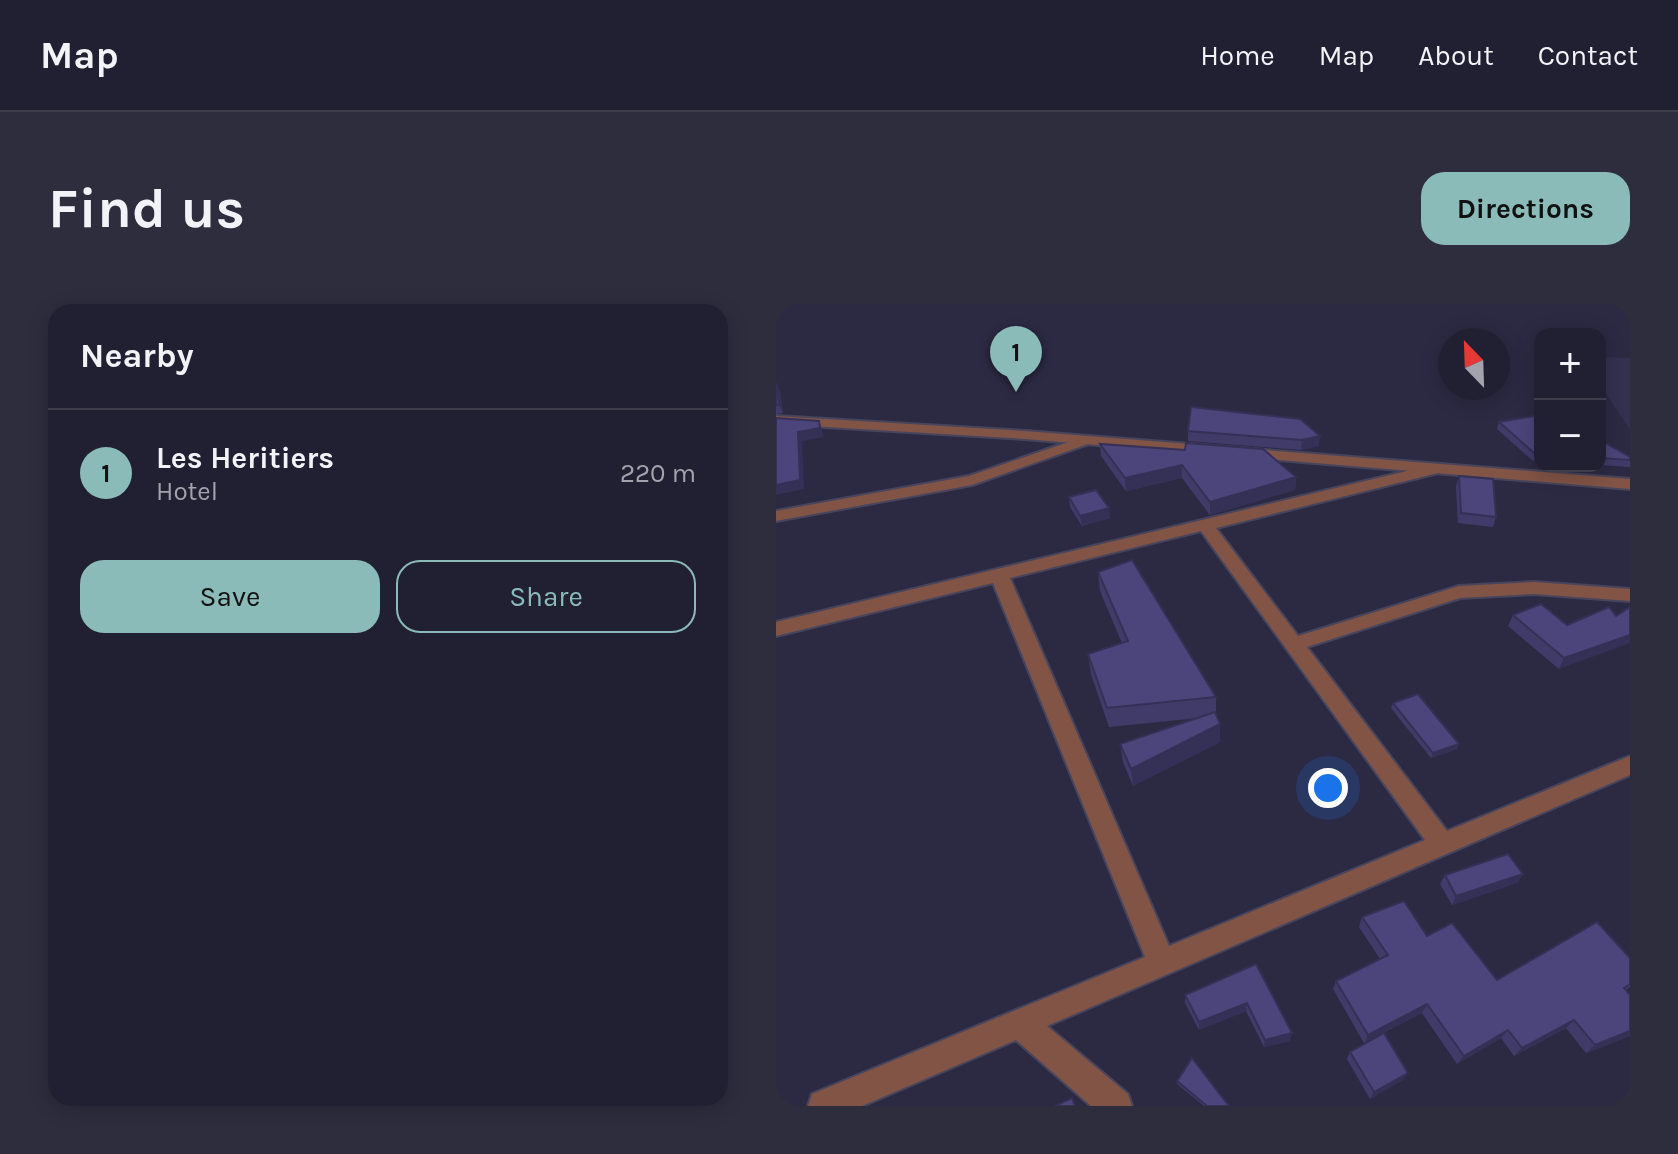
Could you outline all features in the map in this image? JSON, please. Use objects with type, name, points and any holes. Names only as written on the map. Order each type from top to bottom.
[{"type":"street","points":[[776,420],[1086,440],[1630,484]]},
{"type":"street","points":[[776,516],[972,480],[1086,440]]},
{"type":"street","points":[[776,629],[1432,470]]},
{"type":"street","points":[[1205,525],[1443,845]]},
{"type":"street","points":[[999,575],[1162,964]]},
{"type":"street","points":[[1294,644],[1459,592],[1534,588],[1630,595]]},
{"type":"street","points":[[824,1106],[1630,765]]},
{"type":"street","points":[[1020,1023],[1116,1106]]},
{"type":"shaded area","points":[[1606,357],[1630,358],[1630,430],[1606,394]]},
{"type":"building","points":[[1191,407],[1300,419],[1320,436],[1302,440],[1188,431]]},
{"type":"building","points":[[1534,416],[1534,453],[1499,422]]},
{"type":"building","points":[[776,418],[819,421],[820,428],[798,432],[800,480],[776,485]]},
{"type":"building","points":[[1186,443],[1263,449],[1296,477],[1210,502],[1182,465],[1125,478],[1100,444],[1185,450]]},
{"type":"building","points":[[1606,443],[1630,457],[1630,460],[1606,458]]},
{"type":"building","points":[[1459,476],[1493,479],[1496,517],[1461,513]]},
{"type":"building","points":[[1096,490],[1109,508],[1080,516],[1069,497]]},
{"type":"building","points":[[1132,560],[1216,697],[1107,708],[1088,654],[1128,641],[1098,572]]},
{"type":"building","points":[[1541,604],[1567,625],[1609,607],[1616,616],[1630,607],[1630,635],[1564,658],[1513,615]]},
{"type":"building","points":[[1418,694],[1459,744],[1433,753],[1393,703]]},
{"type":"building","points":[[1215,712],[1220,724],[1131,769],[1120,744]]},
{"type":"building","points":[[1508,854],[1523,874],[1456,896],[1445,875]]},
{"type":"building","points":[[1404,901],[1427,936],[1452,923],[1497,980],[1597,922],[1630,958],[1630,984],[1624,988],[1630,995],[1630,1031],[1595,1045],[1574,1020],[1522,1048],[1508,1030],[1464,1056],[1427,1004],[1368,1035],[1336,981],[1388,955],[1362,917]]},
{"type":"building","points":[[1256,964],[1292,1033],[1265,1040],[1247,1003],[1199,1022],[1185,995]]},
{"type":"building","points":[[1384,1033],[1408,1073],[1374,1092],[1350,1052]]},
{"type":"building","points":[[1192,1058],[1229,1106],[1207,1106],[1177,1081]]},
{"type":"building","points":[[1072,1098],[1075,1106],[1055,1106]]},
{"type":"place","name":"Les Heritiers","points":[[1016,392]]}]
